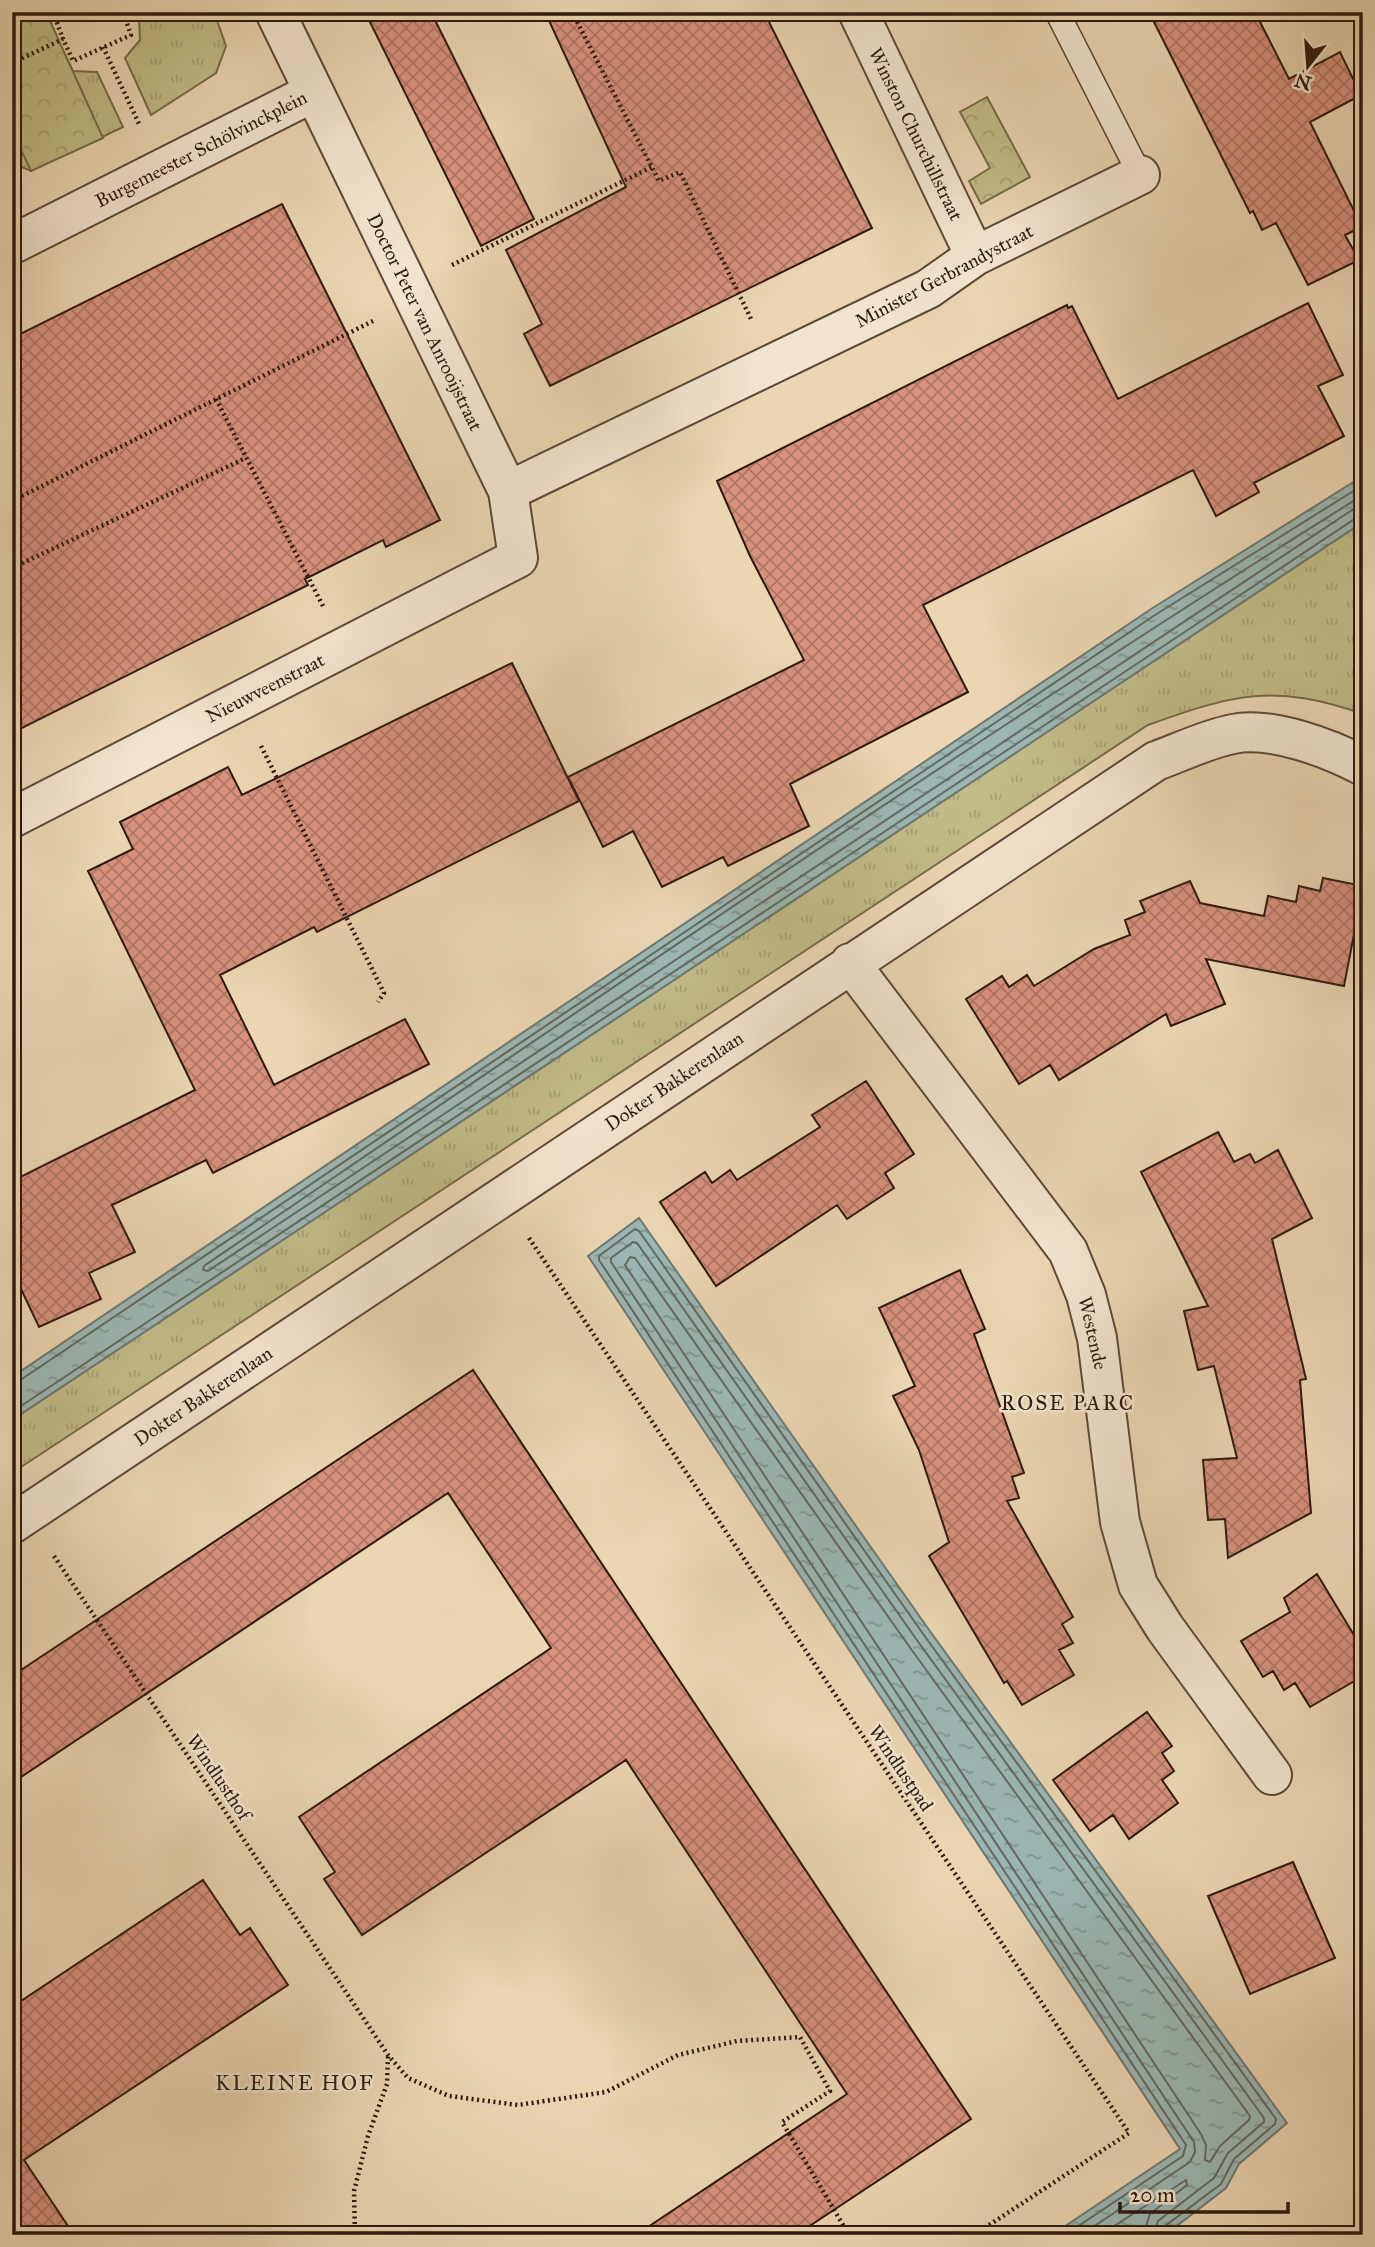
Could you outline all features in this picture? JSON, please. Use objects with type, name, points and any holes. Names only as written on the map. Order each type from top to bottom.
[{"type":"street","name":"Burgemeester Schölvinckplein","points":[[13,242],[313,92],[275,12]]},
{"type":"street","name":"Winston Churchillstraat","points":[[858,12],[975,256]]},
{"type":"street","name":"Doctor Peter van Anrooijstraat","points":[[313,92],[508,491],[518,558]]},
{"type":"street","name":"Minister Gerbrandystraat","points":[[508,491],[928,289],[975,256],[1140,175]]},
{"type":"street","name":"Nieuwveenstraat","points":[[12,818],[518,558]]},
{"type":"street","name":"Dokter Bakkerenlaan","points":[[19,1519],[1156,761],[1235,733],[1286,736],[1344,756],[1363,766]]},
{"type":"street","name":"Westende","points":[[850,963],[1068,1251],[1086,1295],[1097,1338],[1119,1522],[1138,1585],[1165,1628],[1272,1775]]},
{"type":"lane","name":"Minister Gerbrandystraat","points":[[1057,12],[1140,175]]},
{"type":"path","points":[[53,12],[73,61],[131,35],[123,12]]},
{"type":"path","points":[[572,12],[659,181],[680,172],[773,364]]},
{"type":"path","points":[[12,63],[63,39]]},
{"type":"path","points":[[103,47],[162,169]]},
{"type":"path","points":[[448,267],[652,167]]},
{"type":"path","points":[[12,501],[414,300]]},
{"type":"path","points":[[215,399],[344,647]]},
{"type":"path","points":[[12,568],[246,458]]},
{"type":"path","points":[[239,701],[384,993],[378,1002]]},
{"type":"path","name":"Windlustpad","points":[[547,1266],[1129,2133],[974,2235]]},
{"type":"path","name":"Windlusthof","points":[[19,1519],[388,2055],[408,2078],[449,2096],[518,2105],[606,2092],[678,2055],[725,2044],[800,2037],[830,2091],[782,2122],[849,2235]]},
{"type":"path","points":[[355,2235],[354,2191],[368,2136],[387,2084],[388,2055]]},
{"type":"green space","points":[[12,12],[46,12],[103,138],[31,171],[12,131]]},
{"type":"green space","points":[[147,12],[214,12],[226,46],[216,73],[151,115],[125,58],[140,40],[139,16]]},
{"type":"green space","points":[[64,53],[73,71],[97,72],[123,127],[31,171],[12,163],[12,76]]},
{"type":"green space","points":[[987,97],[1030,177],[981,204],[969,181],[990,168],[960,112]]},
{"type":"green space","points":[[1363,522],[1363,714],[1304,698],[1254,696],[1205,706],[1148,725],[12,1473],[12,1420]]},
{"type":"water","points":[[1363,476],[1363,522],[12,1420],[12,1377],[1151,609]]},
{"type":"water","points":[[639,1218],[932,1634],[1287,2123],[1239,2164],[1226,2188],[1165,2235],[1052,2235],[1180,2149],[588,1256]]},
{"type":"building","points":[[365,12],[431,12],[534,219],[481,246]]},
{"type":"building","points":[[545,12],[764,12],[872,228],[550,386],[524,334],[542,324],[506,250],[626,187]]},
{"type":"building","points":[[1149,12],[1255,12],[1289,79],[1340,52],[1361,95],[1310,122],[1362,227],[1345,235],[1359,260],[1308,285],[1276,223],[1262,230],[1253,211],[1250,213]]},
{"type":"building","points":[[282,204],[440,520],[386,547],[383,540],[305,579],[308,585],[12,733],[12,338]]},
{"type":"building","points":[[1308,303],[1343,375],[1318,386],[1344,436],[1254,483],[1259,492],[1216,516],[1193,470],[923,605],[968,692],[790,784],[809,826],[728,866],[723,857],[662,887],[633,831],[603,847],[568,777],[804,660],[750,556],[717,481],[1067,305],[1068,308],[1072,306],[1118,399]]},
{"type":"building","points":[[512,663],[579,801],[317,932],[314,927],[220,975],[274,1085],[405,1019],[429,1064],[213,1173],[206,1160],[112,1205],[135,1252],[89,1273],[101,1299],[39,1327],[12,1270],[12,1181],[195,1090],[88,871],[133,849],[120,822],[228,767],[242,795]]},
{"type":"building","points":[[1323,878],[1363,886],[1360,935],[1354,934],[1344,986],[1206,959],[1225,1004],[1171,1026],[1166,1014],[1059,1080],[1050,1065],[1019,1084],[966,999],[1002,976],[1009,987],[1027,975],[1034,986],[1094,949],[1130,935],[1125,920],[1145,912],[1140,901],[1190,881],[1200,903],[1264,916],[1268,896],[1296,902],[1299,886],[1320,891]]},
{"type":"building","points":[[866,1081],[914,1154],[885,1173],[894,1188],[847,1219],[837,1205],[716,1286],[660,1202],[705,1172],[712,1183],[730,1170],[737,1180],[820,1127],[812,1115]]},
{"type":"building","points":[[1218,1132],[1234,1162],[1250,1154],[1255,1163],[1278,1150],[1312,1218],[1272,1239],[1306,1379],[1300,1380],[1311,1513],[1228,1558],[1225,1519],[1208,1520],[1203,1460],[1237,1458],[1214,1366],[1198,1370],[1184,1311],[1208,1306],[1141,1172]]},
{"type":"building","points":[[960,1270],[985,1329],[974,1334],[1024,1473],[1012,1477],[1019,1498],[1007,1501],[1073,1617],[1062,1624],[1073,1643],[1059,1650],[1074,1675],[1022,1705],[1007,1681],[1004,1683],[929,1556],[949,1542],[919,1450],[893,1396],[915,1386],[879,1308]]},
{"type":"building","points":[[473,1370],[971,2119],[796,2235],[636,2235],[847,2094],[626,1760],[362,1935],[324,1879],[335,1872],[299,1817],[551,1648],[448,1493],[12,1783],[12,1676]]},
{"type":"building","points":[[1317,1574],[1363,1650],[1363,1676],[1310,1707],[1295,1683],[1284,1690],[1273,1671],[1263,1677],[1241,1641],[1290,1612],[1284,1598]]},
{"type":"building","points":[[1147,1712],[1172,1746],[1162,1753],[1174,1771],[1162,1780],[1178,1803],[1129,1839],[1113,1815],[1090,1831],[1053,1780]]},
{"type":"building","points":[[1293,1862],[1335,1958],[1250,1994],[1208,1896]]},
{"type":"building","points":[[203,1880],[240,1935],[250,1928],[288,1985],[24,2160],[74,2235],[12,2235],[12,2007]]},
{"type":"district","name":"ROSE PARC","points":[[1068,1403]]},
{"type":"district","name":"KLEINE HOF","points":[[295,2083]]}]
